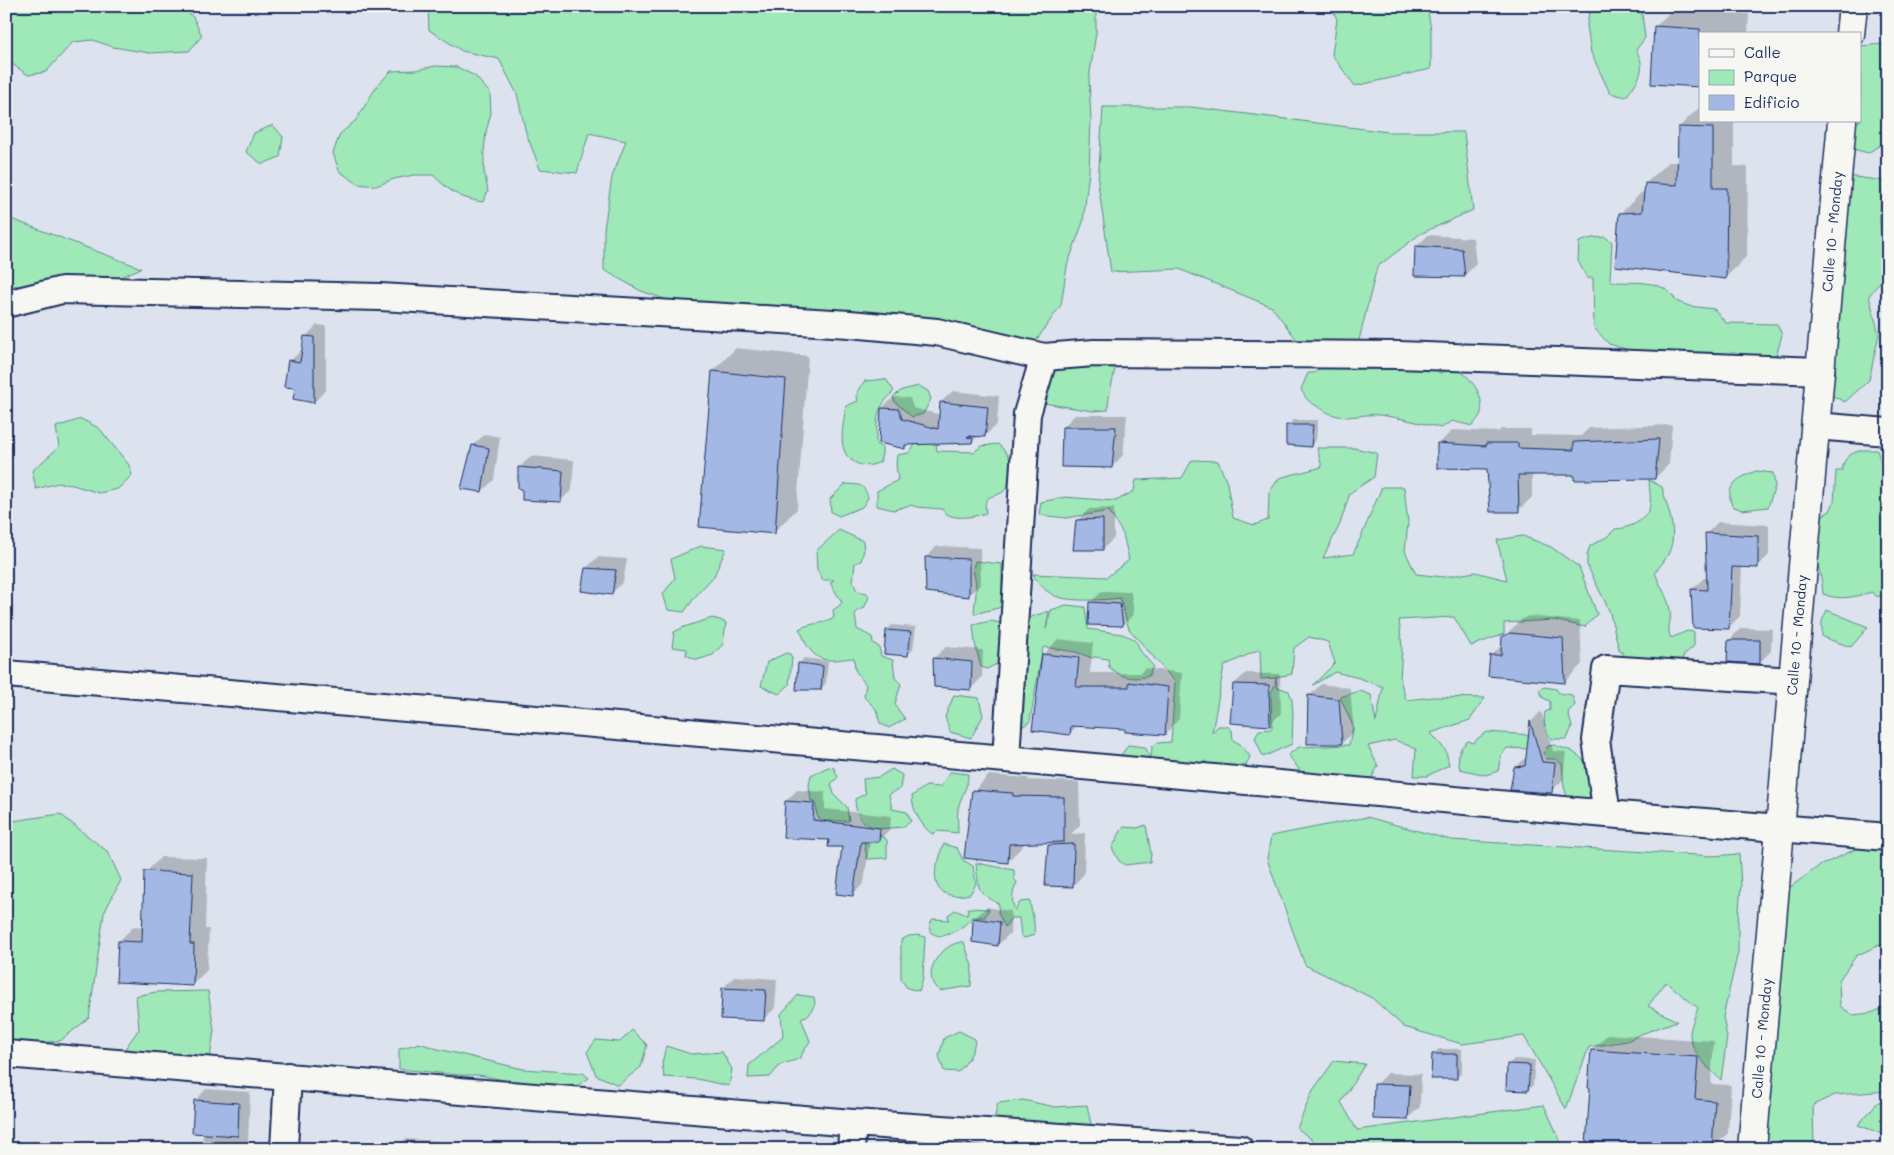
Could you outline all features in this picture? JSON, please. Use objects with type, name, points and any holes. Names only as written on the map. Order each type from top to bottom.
[{"type":"street","points":[[1850,32],[1852,6]]},
{"type":"street","name":"Calle 10 - Monday","points":[[1752,1149],[1842,122]]},
{"type":"street","points":[[6,304],[62,290],[380,297],[850,324],[937,332],[1044,357],[1094,353],[1399,355],[1821,371]]},
{"type":"street","points":[[1006,759],[1027,414],[1044,357]]},
{"type":"street","points":[[1816,426],[1888,432]]},
{"type":"street","points":[[1607,814],[1596,740],[1606,670],[1793,682]]},
{"type":"street","points":[[6,674],[1006,759],[1607,814],[1888,837]]},
{"type":"street","points":[[6,1054],[288,1076],[852,1136],[1240,1149]]},
{"type":"street","points":[[284,1149],[288,1076]]},
{"type":"green space","points":[[6,6],[181,6],[193,17],[202,36],[189,51],[150,53],[113,47],[93,40],[73,42],[46,72],[28,75],[6,60]]},
{"type":"green space","points":[[428,6],[1096,6],[1096,33],[1089,79],[1091,121],[1089,171],[1083,222],[1067,266],[1061,305],[1036,341],[964,330],[676,303],[641,291],[604,270],[604,229],[612,177],[626,141],[589,133],[577,173],[540,169],[526,133],[517,94],[499,59],[462,51],[429,30]]},
{"type":"green space","points":[[1331,6],[1427,6],[1431,30],[1431,69],[1355,86],[1332,55],[1337,19]]},
{"type":"green space","points":[[1603,6],[1641,6],[1645,38],[1636,50],[1640,57],[1641,69],[1638,80],[1626,97],[1610,93],[1591,53],[1587,25],[1589,13],[1602,9]]},
{"type":"green space","points":[[1888,45],[1888,140],[1868,153],[1846,147],[1836,122],[1862,122],[1862,46]]},
{"type":"green space","points":[[436,66],[457,67],[475,76],[490,93],[491,113],[486,132],[484,152],[484,171],[488,191],[483,202],[455,193],[433,175],[414,175],[394,179],[376,186],[358,184],[339,171],[333,153],[340,134],[356,120],[377,86],[391,71],[416,70]]},
{"type":"green space","points":[[1103,107],[1191,107],[1388,132],[1464,132],[1473,210],[1420,234],[1377,267],[1358,344],[1303,348],[1272,307],[1179,269],[1111,272],[1098,183]]},
{"type":"green space","points":[[273,125],[283,137],[280,157],[262,164],[246,152],[254,133]]},
{"type":"green space","points":[[1848,176],[1885,181],[1881,200],[1880,224],[1888,261],[1884,276],[1869,296],[1879,334],[1869,380],[1845,402],[1833,396],[1824,384]]},
{"type":"green space","points":[[6,217],[141,268],[107,283],[6,286]]},
{"type":"green space","points":[[1605,237],[1612,242],[1610,280],[1658,286],[1671,294],[1676,301],[1689,306],[1714,309],[1726,323],[1777,324],[1782,335],[1776,357],[1639,353],[1609,344],[1594,328],[1593,278],[1587,278],[1578,261],[1579,242]]},
{"type":"green space","points":[[1116,362],[1108,410],[1093,411],[1043,403],[1052,365]]},
{"type":"green space","points":[[1423,363],[1440,373],[1455,367],[1471,381],[1481,399],[1482,406],[1479,418],[1472,426],[1452,421],[1441,428],[1380,415],[1336,416],[1309,401],[1301,389],[1308,373],[1314,373],[1324,366],[1367,369]]},
{"type":"green space","points":[[886,379],[894,391],[883,403],[879,413],[876,441],[877,445],[882,447],[880,462],[869,466],[860,465],[848,457],[844,451],[842,436],[846,406],[858,401],[858,390],[865,381]]},
{"type":"green space","points":[[919,386],[928,391],[931,399],[923,414],[912,417],[895,402],[893,397],[902,390]]},
{"type":"green space","points":[[81,419],[99,428],[129,465],[132,475],[118,489],[99,493],[73,485],[58,483],[36,489],[32,471],[59,447],[56,427]]},
{"type":"green space","points":[[935,437],[937,451],[974,452],[982,446],[998,444],[1008,455],[1011,466],[1009,484],[1001,493],[988,499],[985,506],[986,513],[969,517],[956,517],[950,516],[942,509],[910,505],[894,510],[877,506],[877,491],[898,480],[897,455],[909,453],[919,439]]},
{"type":"green space","points":[[1317,448],[1354,448],[1377,453],[1374,477],[1350,493],[1340,524],[1323,558],[1353,554],[1382,487],[1404,487],[1408,523],[1405,551],[1416,574],[1444,577],[1475,572],[1507,580],[1497,540],[1523,536],[1551,547],[1579,567],[1597,614],[1585,627],[1553,620],[1504,623],[1504,634],[1471,646],[1454,617],[1399,620],[1402,647],[1400,679],[1406,700],[1433,697],[1485,698],[1470,720],[1431,733],[1446,751],[1449,765],[1427,776],[1414,776],[1416,749],[1395,740],[1368,746],[1378,766],[1367,787],[1342,787],[1333,775],[1308,781],[1288,755],[1299,747],[1349,745],[1353,726],[1340,697],[1360,691],[1371,695],[1376,722],[1383,687],[1335,672],[1313,685],[1335,663],[1328,642],[1309,637],[1294,648],[1292,674],[1276,677],[1277,687],[1289,691],[1292,700],[1292,744],[1263,757],[1255,738],[1259,730],[1272,729],[1271,691],[1274,688],[1276,678],[1261,679],[1260,649],[1224,666],[1212,733],[1218,726],[1227,726],[1232,730],[1233,740],[1240,744],[1250,756],[1248,763],[1241,771],[1214,776],[1205,760],[1199,782],[1135,782],[1125,784],[1118,782],[1112,762],[1122,754],[1128,745],[1145,747],[1151,758],[1152,747],[1157,743],[1171,742],[1175,682],[1129,629],[1120,598],[1064,599],[1050,593],[1037,581],[1033,574],[1107,577],[1129,560],[1123,534],[1109,511],[1066,518],[1039,515],[1041,502],[1065,497],[1116,501],[1134,491],[1136,480],[1182,478],[1192,460],[1218,461],[1227,483],[1233,518],[1254,525],[1268,520],[1269,493],[1279,478],[1322,467]]},
{"type":"green space","points":[[1863,450],[1877,450],[1881,463],[1886,464],[1888,460],[1888,597],[1875,596],[1872,592],[1847,598],[1829,596],[1823,594],[1814,546],[1823,515],[1830,511],[1834,502],[1836,471],[1842,471],[1848,457]]},
{"type":"green space","points":[[1756,471],[1773,473],[1775,486],[1768,507],[1742,510],[1732,506],[1730,492],[1732,487],[1739,479]]},
{"type":"green space","points":[[1649,480],[1662,487],[1671,521],[1671,548],[1655,572],[1669,605],[1670,635],[1671,638],[1687,631],[1694,632],[1694,646],[1684,655],[1680,664],[1632,664],[1619,649],[1609,610],[1587,565],[1587,555],[1590,546],[1608,536],[1615,529],[1635,524],[1647,514],[1650,502]]},
{"type":"green space","points":[[845,484],[863,487],[868,498],[862,507],[839,516],[831,512],[830,499]]},
{"type":"green space","points":[[839,530],[863,541],[864,550],[861,561],[855,563],[853,582],[857,591],[867,593],[869,597],[864,608],[855,614],[857,629],[872,637],[873,643],[879,647],[881,656],[893,660],[895,678],[901,684],[895,704],[905,719],[889,728],[880,723],[876,709],[864,697],[866,685],[855,670],[854,658],[828,660],[818,657],[807,645],[799,629],[834,618],[833,610],[842,602],[830,583],[834,580],[822,580],[817,570],[816,551]]},
{"type":"green space","points":[[701,546],[726,549],[714,576],[684,612],[668,610],[663,594],[675,578],[671,559]]},
{"type":"green space","points":[[975,561],[1002,564],[1002,607],[974,614],[976,581],[973,571]]},
{"type":"green space","points":[[1066,605],[1085,607],[1088,629],[1122,634],[1132,638],[1153,666],[1149,676],[1128,677],[1118,674],[1109,667],[1108,659],[1092,658],[1076,652],[1043,647],[1030,721],[1024,726],[1015,723],[1025,619],[1049,611],[1046,629],[1051,610]]},
{"type":"green space","points":[[1827,610],[1868,627],[1851,647],[1822,637],[1822,621]]},
{"type":"green space","points":[[712,618],[726,623],[723,644],[713,655],[697,660],[686,655],[687,649],[672,647],[674,632]]},
{"type":"green space","points":[[990,621],[1001,623],[997,664],[987,669],[981,667],[975,644],[973,625]]},
{"type":"green space","points":[[786,653],[790,654],[792,658],[789,685],[779,694],[761,686],[767,662]]},
{"type":"green space","points":[[1545,687],[1556,689],[1559,693],[1572,695],[1575,705],[1568,712],[1572,727],[1567,739],[1551,739],[1547,733],[1544,716],[1545,712],[1550,710],[1550,701],[1543,698],[1539,690]]},
{"type":"green space","points":[[954,695],[979,698],[983,716],[971,738],[950,732],[945,717]]},
{"type":"green space","points":[[1487,732],[1531,735],[1530,749],[1507,748],[1501,755],[1498,771],[1486,775],[1460,769],[1459,757],[1462,747],[1468,741],[1474,743]]},
{"type":"green space","points":[[1555,745],[1571,751],[1585,762],[1609,800],[1569,803],[1564,787],[1562,764],[1555,759],[1547,759],[1543,753],[1548,746]]},
{"type":"green space","points":[[828,767],[834,768],[838,777],[831,784],[834,794],[847,807],[849,821],[821,821],[817,815],[815,801],[811,801],[809,785],[811,775]]},
{"type":"green space","points":[[892,769],[902,775],[900,789],[889,794],[892,809],[907,812],[911,821],[904,827],[876,829],[860,818],[856,810],[855,799],[865,794],[863,779],[879,777]]},
{"type":"green space","points":[[950,772],[968,774],[967,784],[958,809],[958,833],[938,831],[932,834],[924,827],[918,817],[912,796],[926,786],[940,787]]},
{"type":"green space","points":[[60,814],[108,852],[121,880],[104,913],[89,1018],[60,1041],[6,1046],[6,822]]},
{"type":"green space","points":[[1367,817],[1451,840],[1712,856],[1739,854],[1741,886],[1738,952],[1723,1017],[1727,1037],[1721,1080],[1701,1060],[1691,1041],[1691,1029],[1698,1008],[1666,982],[1648,1006],[1677,1021],[1627,1041],[1589,1047],[1566,1109],[1524,1036],[1462,1044],[1404,1027],[1372,998],[1305,965],[1267,859],[1271,836]]},
{"type":"green space","points":[[1146,825],[1151,854],[1150,862],[1125,865],[1119,861],[1112,848],[1123,827],[1137,828]]},
{"type":"green space","points":[[877,833],[887,840],[887,858],[867,859],[864,840]]},
{"type":"green space","points":[[1869,843],[1888,847],[1888,944],[1877,946],[1856,956],[1839,980],[1840,1006],[1853,1015],[1871,1013],[1888,1006],[1888,1091],[1835,1095],[1813,1105],[1814,1149],[1763,1149],[1782,893],[1819,866]]},
{"type":"green space","points":[[944,844],[957,848],[963,860],[973,866],[976,884],[970,894],[948,895],[936,883],[936,867]]},
{"type":"green space","points":[[976,863],[1014,870],[1014,878],[1017,883],[1013,896],[1014,907],[1015,910],[1020,902],[1030,901],[1034,922],[1034,935],[1025,938],[1021,936],[1019,918],[1011,918],[1005,927],[998,913],[999,904],[986,896],[978,884]]},
{"type":"green space","points":[[968,908],[989,909],[985,917],[972,917],[957,930],[944,936],[930,932],[930,924],[933,919],[949,920],[948,915],[955,910],[967,915]]},
{"type":"green space","points":[[918,935],[925,937],[923,978],[919,991],[907,988],[901,979],[901,940],[909,936]]},
{"type":"green space","points":[[964,942],[972,966],[971,986],[939,991],[933,984],[931,976],[935,961],[946,949]]},
{"type":"green space","points":[[208,991],[214,1030],[209,1065],[162,1067],[124,1050],[139,1029],[136,996],[156,992]]},
{"type":"green space","points":[[798,995],[814,997],[815,1004],[809,1015],[801,1018],[810,1041],[799,1059],[780,1065],[770,1077],[748,1078],[749,1065],[783,1037],[781,1014]]},
{"type":"green space","points":[[632,1030],[647,1045],[641,1067],[618,1085],[596,1075],[587,1052],[596,1040],[620,1042]]},
{"type":"green space","points":[[959,1031],[975,1039],[972,1053],[958,1072],[944,1071],[939,1056],[944,1038]]},
{"type":"green space","points":[[419,1043],[523,1069],[583,1073],[589,1078],[572,1089],[534,1086],[479,1075],[399,1069],[399,1049]]},
{"type":"green space","points":[[666,1046],[691,1054],[722,1052],[732,1069],[729,1086],[697,1079],[664,1077],[662,1063]]},
{"type":"green space","points":[[1334,1061],[1365,1064],[1341,1102],[1357,1130],[1544,1105],[1564,1149],[1380,1149],[1376,1147],[1319,1145],[1297,1128],[1313,1090]]},
{"type":"green space","points":[[1023,1100],[1055,1107],[1087,1105],[1091,1124],[1082,1134],[994,1120],[998,1103]]},
{"type":"green space","points":[[1888,1101],[1888,1136],[1858,1125],[1878,1102]]},
{"type":"building","points":[[1654,26],[1700,29],[1699,87],[1651,84]]},
{"type":"building","points":[[1678,127],[1713,128],[1713,188],[1727,188],[1726,279],[1615,266],[1619,213],[1642,212],[1645,183],[1677,185]]},
{"type":"building","points":[[1415,246],[1462,249],[1465,277],[1414,276]]},
{"type":"building","points":[[304,336],[314,337],[314,403],[293,399],[295,388],[284,387],[288,360],[300,362]]},
{"type":"building","points":[[712,371],[786,379],[775,534],[699,527]]},
{"type":"building","points":[[940,402],[988,407],[985,437],[968,436],[973,438],[972,443],[905,445],[905,449],[879,443],[881,408],[899,409],[902,419],[938,429]]},
{"type":"building","points":[[1286,425],[1313,425],[1311,447],[1286,445]]},
{"type":"building","points":[[1062,427],[1116,427],[1112,468],[1061,467]]},
{"type":"building","points":[[1659,439],[1655,479],[1574,480],[1574,475],[1518,475],[1519,512],[1490,512],[1487,469],[1437,468],[1437,443],[1486,446],[1486,443],[1518,443],[1518,448],[1574,450],[1574,442]]},
{"type":"building","points":[[472,445],[489,448],[482,492],[461,489]]},
{"type":"building","points":[[518,467],[563,471],[561,502],[522,500],[522,490],[518,488]]},
{"type":"building","points":[[1103,519],[1103,550],[1073,550],[1076,520]]},
{"type":"building","points":[[1705,533],[1758,536],[1758,568],[1732,567],[1729,629],[1693,628],[1691,589],[1707,590]]},
{"type":"building","points":[[925,557],[969,559],[969,597],[926,592]]},
{"type":"building","points":[[585,568],[616,570],[612,595],[581,591]]},
{"type":"building","points":[[1089,602],[1120,604],[1123,626],[1088,625]]},
{"type":"building","points":[[886,630],[911,632],[908,656],[884,654]]},
{"type":"building","points":[[1510,633],[1563,638],[1565,683],[1488,676],[1490,655],[1501,655],[1502,637]]},
{"type":"building","points":[[1728,640],[1760,640],[1760,664],[1727,662]]},
{"type":"building","points":[[1042,654],[1079,658],[1076,687],[1129,687],[1129,682],[1168,687],[1165,735],[1125,732],[1125,729],[1071,726],[1070,735],[1032,730]]},
{"type":"building","points":[[933,658],[972,662],[971,690],[934,687]]},
{"type":"building","points":[[798,663],[823,666],[821,690],[796,690]]},
{"type":"building","points":[[1233,684],[1269,685],[1270,726],[1230,723]]},
{"type":"building","points":[[1308,695],[1339,699],[1342,744],[1307,744]]},
{"type":"building","points":[[1530,721],[1542,762],[1555,763],[1552,793],[1510,790],[1514,767],[1525,766]]},
{"type":"building","points":[[972,790],[1013,793],[1013,796],[1064,797],[1064,842],[1009,844],[1008,863],[964,858]]},
{"type":"building","points":[[785,801],[814,803],[813,820],[880,828],[879,842],[861,842],[853,896],[836,894],[842,847],[828,847],[829,840],[783,838]]},
{"type":"building","points":[[1074,844],[1073,887],[1045,886],[1048,845]]},
{"type":"building","points":[[144,871],[193,873],[190,944],[194,944],[193,986],[116,982],[118,941],[142,942]]},
{"type":"building","points":[[973,918],[1000,922],[998,946],[972,942]]},
{"type":"building","points":[[722,988],[766,990],[764,1021],[721,1019]]},
{"type":"building","points":[[1591,1050],[1698,1057],[1695,1099],[1715,1101],[1712,1149],[1636,1146],[1635,1149],[1628,1149],[1586,1145]]},
{"type":"building","points":[[1432,1054],[1457,1054],[1457,1079],[1431,1079]]},
{"type":"building","points":[[1507,1064],[1530,1065],[1528,1091],[1506,1090]]},
{"type":"building","points":[[1374,1084],[1410,1085],[1408,1120],[1373,1119]]},
{"type":"building","points":[[194,1100],[239,1103],[238,1136],[192,1133]]}]
